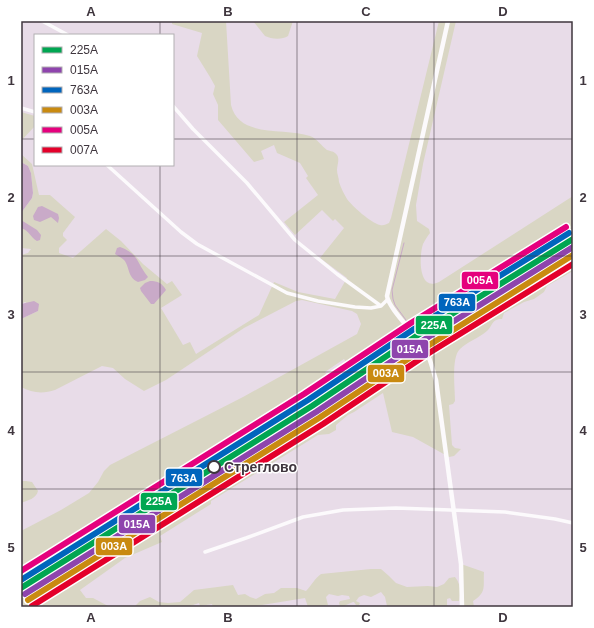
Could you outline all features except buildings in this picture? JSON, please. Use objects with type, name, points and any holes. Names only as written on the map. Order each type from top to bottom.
[{"type":"street","points":[[42,21],[66,34]]},
{"type":"street","points":[[448,21],[387,288],[387,300],[428,354],[436,380],[461,564],[462,607]]},
{"type":"street","points":[[174,107],[193,129],[247,183],[294,240],[381,306]]},
{"type":"street","points":[[21,108],[34,112]]},
{"type":"street","points":[[108,166],[181,232],[197,244],[287,293],[318,301],[356,307],[371,308],[381,306],[387,300]]},
{"type":"street","points":[[205,552],[302,517],[321,513],[360,509],[454,509],[525,514],[573,523]]},
{"type":"shaded area","points":[[172,21],[226,21],[231,105],[236,116],[243,123],[264,130],[300,133],[310,136],[327,150],[334,152],[338,157],[337,170],[339,182],[349,202],[367,218],[376,224],[383,225],[389,223],[391,218],[439,21],[456,21],[423,164],[416,205],[417,221],[429,229],[430,233],[423,244],[421,256],[424,278],[427,282],[432,284],[439,282],[573,196],[573,271],[547,286],[544,292],[534,299],[524,302],[504,313],[502,319],[494,321],[487,331],[460,349],[457,353],[454,366],[455,401],[453,404],[449,405],[452,445],[455,448],[461,449],[454,456],[449,457],[413,437],[392,432],[383,393],[348,415],[336,425],[336,430],[329,434],[318,435],[211,501],[211,504],[160,536],[162,542],[125,558],[80,590],[86,598],[93,598],[110,607],[21,607],[21,531],[89,493],[110,465],[243,397],[357,334],[361,324],[357,314],[352,311],[302,300],[296,301],[244,328],[166,380],[144,391],[125,379],[113,368],[102,366],[55,390],[38,392],[29,391],[21,387],[21,319],[38,311],[25,302],[21,304],[21,255],[28,253],[31,249],[21,248],[21,213],[32,198],[33,193],[31,173],[28,166],[21,162],[21,154],[32,164],[39,195],[50,195],[75,217],[63,233],[63,236],[67,240],[59,248],[59,253],[73,258],[106,229],[121,241],[143,264],[167,284],[172,281],[182,295],[161,308],[183,345],[190,342],[196,354],[259,315],[274,282],[298,292],[335,299],[347,278],[320,258],[344,228],[335,219],[333,221],[322,210],[295,235],[284,222],[318,195],[306,178],[308,176],[300,163],[277,153],[274,145],[261,151],[264,159],[254,162],[218,120],[218,105],[213,94],[215,86],[197,56],[202,33],[172,24]],"holes":[[[344,359],[351,370],[332,382],[325,372]]]},
{"type":"shaded area","points":[[253,21],[293,21],[288,36],[276,39],[265,36]]},
{"type":"shaded area","points":[[21,112],[34,116],[34,127],[21,141]]},
{"type":"shaded area","points":[[21,162],[28,166],[31,173],[33,193],[32,198],[21,213]]},
{"type":"shaded area","points":[[42,206],[58,214],[58,223],[51,217],[40,222],[34,220],[33,216],[38,207]]},
{"type":"shaded area","points":[[21,220],[37,230],[41,235],[40,240],[37,241],[21,228]]},
{"type":"shaded area","points":[[120,247],[131,253],[137,259],[148,277],[145,280],[138,282],[130,275],[124,260],[115,254],[117,248]]},
{"type":"shaded area","points":[[150,281],[160,283],[166,290],[154,304],[151,304],[140,288],[145,283]]},
{"type":"shaded area","points":[[34,301],[39,304],[38,311],[21,319],[21,304]]},
{"type":"shaded area","points":[[21,481],[32,482],[38,491],[34,498],[21,503]]},
{"type":"shaded area","points":[[461,564],[484,572],[483,589],[480,595],[473,601],[474,607],[462,607]]},
{"type":"shaded area","points":[[381,569],[396,583],[407,587],[437,587],[444,584],[449,578],[455,577],[460,589],[459,601],[452,601],[450,598],[447,599],[447,605],[449,607],[389,607],[387,606],[385,597],[381,592],[371,597],[364,595],[359,597],[356,601],[360,603],[359,605],[356,605],[353,602],[344,606],[340,606],[340,601],[350,599],[349,596],[329,594],[326,597],[328,605],[319,607],[308,607],[305,598],[256,606],[213,607],[212,604],[200,606],[199,603],[187,607],[134,607],[140,601],[150,597],[159,602],[180,602],[194,590],[233,585],[238,595],[245,594],[256,599],[265,594],[274,593],[281,588],[297,588],[306,591],[321,574]]},
{"type":"waterway","points":[[404,243],[392,290],[393,299],[395,305],[414,331]]},
{"type":"transit line","name":"005А","points":[[21,571],[304,394],[411,323],[566,227]]},
{"type":"transit line","name":"763А","points":[[21,580],[308,400],[414,329],[569,233]]},
{"type":"transit line","name":"225А","points":[[21,588],[312,406],[418,335],[573,239]]},
{"type":"transit line","name":"015А","points":[[25,594],[316,412],[422,341],[573,247]]},
{"type":"transit line","name":"003А","points":[[28,600],[319,418],[426,347],[573,255]]},
{"type":"transit line","name":"007А","points":[[32,606],[323,424],[429,353],[573,264]]},
{"type":"place","name":"Стреглово","points":[[214,467]]}]
